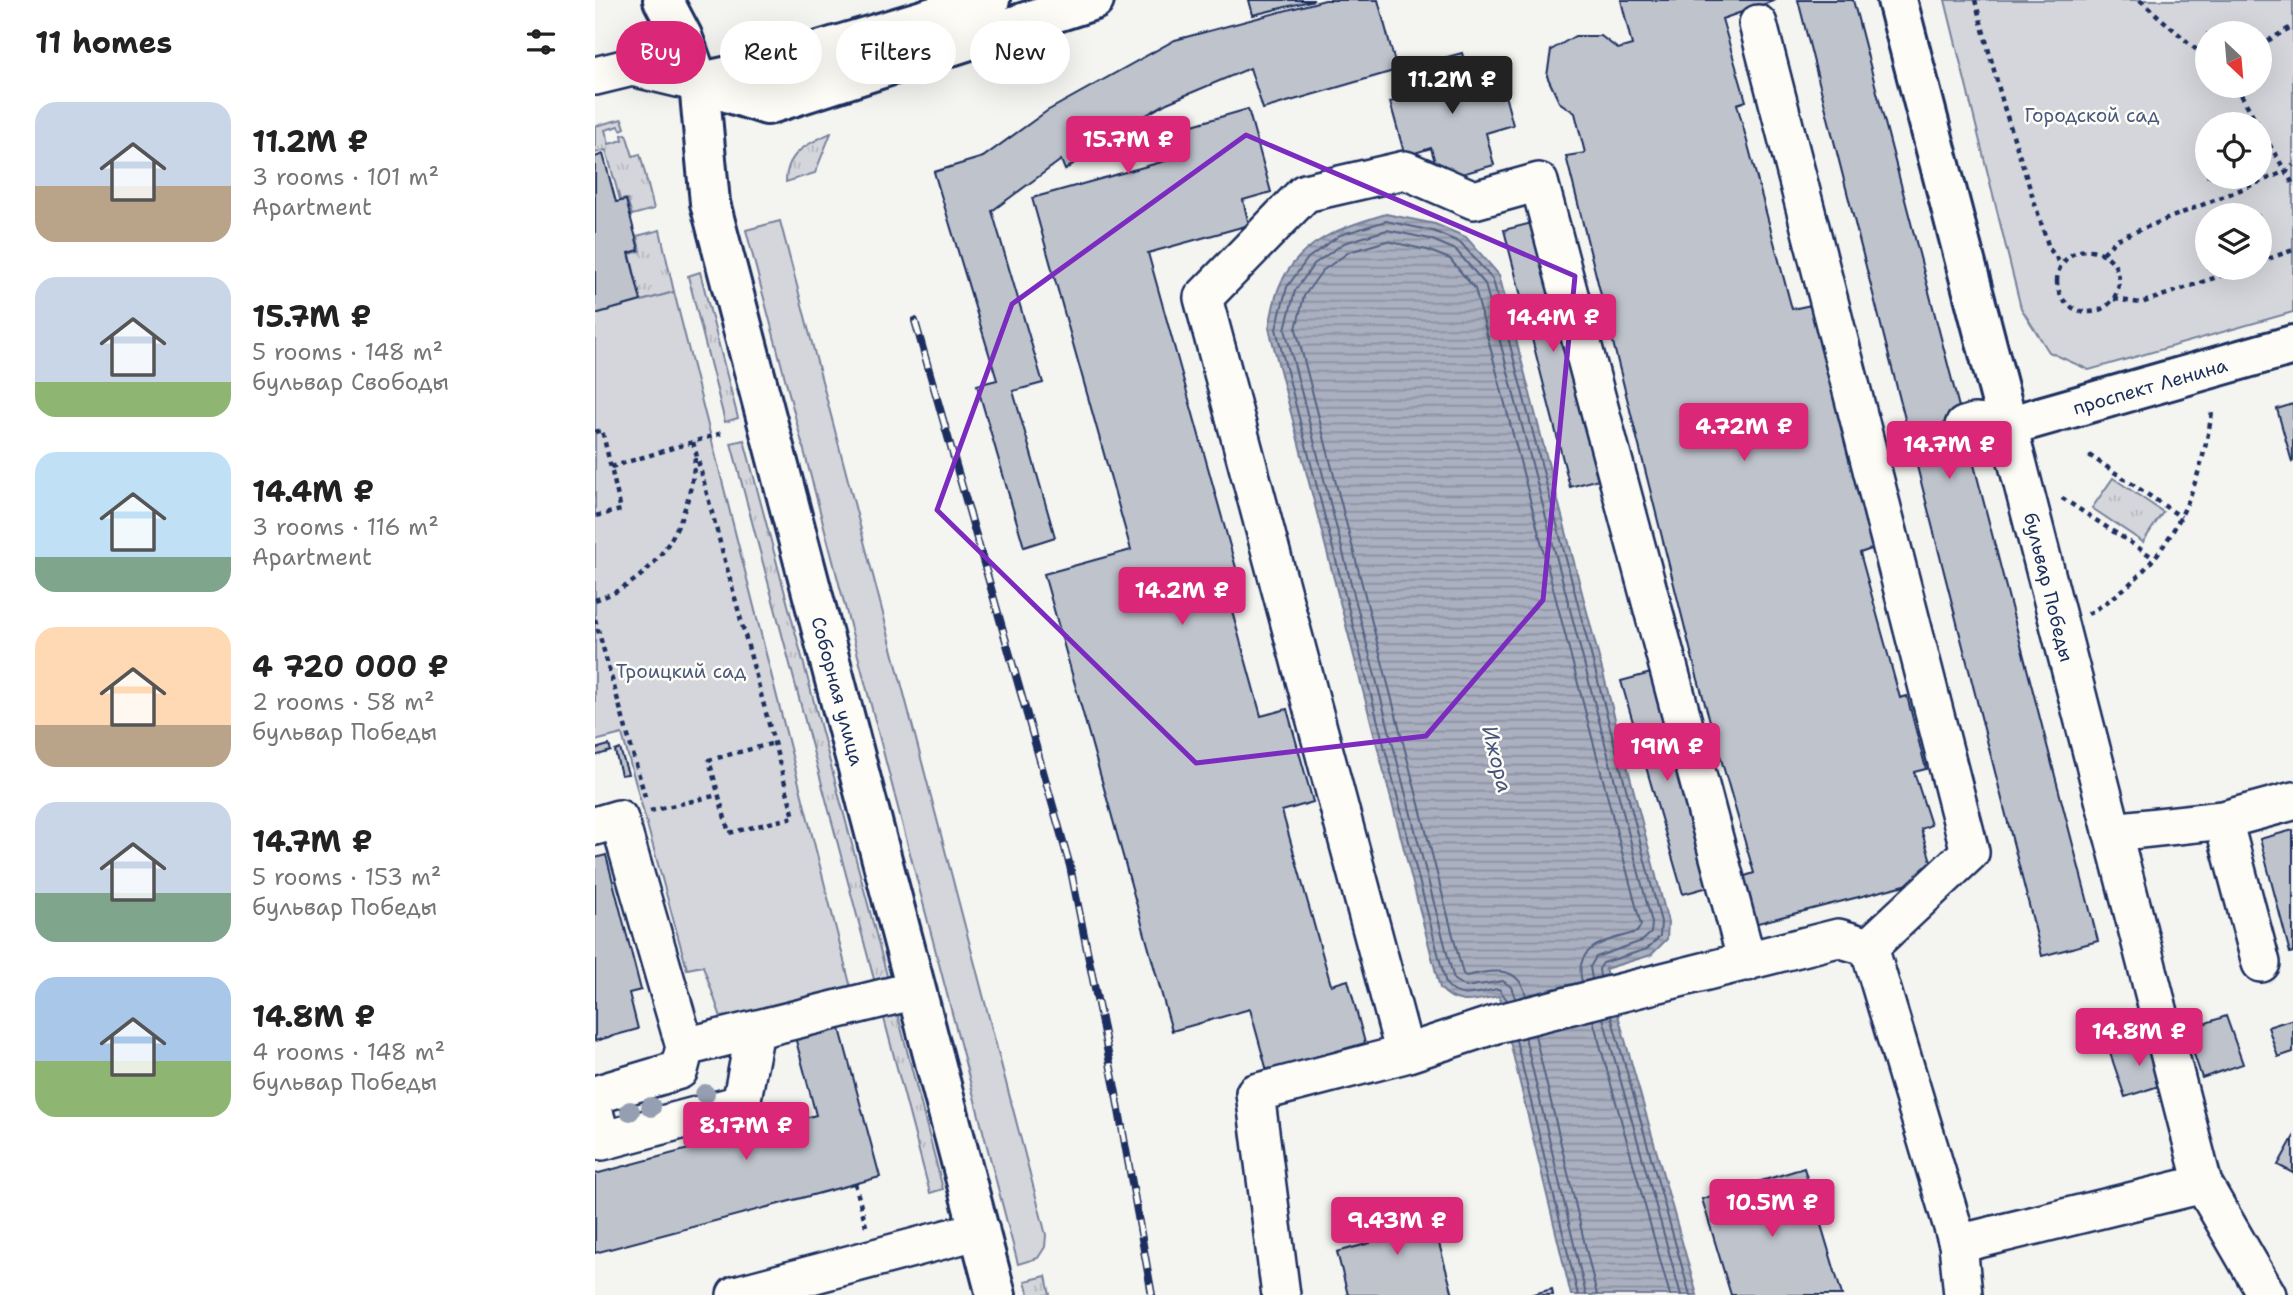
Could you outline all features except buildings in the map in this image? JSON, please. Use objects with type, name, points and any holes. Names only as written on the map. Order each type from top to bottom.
[{"type":"main road","name":"Соборная улица","points":[[663,0],[674,21]]},
{"type":"main road","points":[[706,81],[752,71],[991,0]]},
{"type":"main road","points":[[702,84],[768,105],[1094,0]]},
{"type":"main road","name":"бульвар Победы","points":[[1897,0],[2008,426]]},
{"type":"main road","name":"Соборная улица","points":[[699,84],[710,203],[996,1295]]},
{"type":"main road","name":"проспект Ленина","points":[[2008,426],[2293,345]]},
{"type":"street","points":[[1758,24],[1970,852],[1869,947]]},
{"type":"street","points":[[595,76],[616,71]]},
{"type":"street","points":[[1405,1054],[1203,298],[1305,193],[1405,170],[1473,200],[1539,182],[1747,962]]},
{"type":"street","points":[[1964,426],[1974,423],[2008,426]]},
{"type":"street","name":"бульвар Победы","points":[[2008,426],[2203,1184],[2267,1295]]},
{"type":"street","points":[[2112,832],[2223,820],[2293,801]]},
{"type":"street","points":[[595,825],[619,819],[685,1047],[679,1069],[595,1095]]},
{"type":"street","points":[[2223,820],[2261,963]]},
{"type":"street","points":[[1281,1295],[1255,1093],[1405,1054],[1496,1024],[1838,938],[1869,947]]},
{"type":"street","points":[[1869,947],[1958,1244],[1963,1295]]},
{"type":"street","points":[[685,1047],[916,990]]},
{"type":"street","points":[[595,1116],[602,1141],[741,1104],[755,1031]]},
{"type":"street","points":[[1958,1244],[2203,1184]]},
{"type":"street","points":[[736,1295],[979,1230]]},
{"type":"path","points":[[1975,0],[2004,107],[2049,248],[2061,264]]},
{"type":"path","points":[[2140,0],[2195,48]]},
{"type":"path","points":[[2272,38],[2293,26]]},
{"type":"path","points":[[2272,147],[2293,184]]},
{"type":"path","points":[[2103,253],[2117,239],[2287,171],[2293,165]]},
{"type":"path","points":[[2080,250],[2103,253],[2113,262],[2119,274],[2119,287],[2114,299],[2104,308],[2091,313],[2077,311],[2065,303],[2058,291],[2056,277],[2061,264],[2080,250]]},
{"type":"path","points":[[2272,257],[2293,250]]},
{"type":"path","points":[[2114,299],[2141,303],[2208,280]]},
{"type":"path","points":[[2087,615],[2115,599],[2138,579],[2181,517],[2196,488],[2212,412]]},
{"type":"path","points":[[595,432],[602,430],[621,510],[595,516]]},
{"type":"path","points":[[611,467],[722,433]]},
{"type":"path","points":[[693,442],[774,743],[793,817],[729,834],[709,760],[774,743]]},
{"type":"path","points":[[595,600],[617,591],[648,569],[671,543],[685,512],[694,476],[695,450]]},
{"type":"path","points":[[2089,455],[2181,517]]},
{"type":"path","points":[[2062,498],[2154,558]]},
{"type":"path","points":[[595,619],[649,811],[718,795]]},
{"type":"path","points":[[855,1183],[866,1226]]},
{"type":"highlighted area","points":[[1246,135],[1575,276],[1543,600],[1426,736],[1196,763],[937,510],[1012,304]]},
{"type":"green space","name":"Городской сад","points":[[1945,0],[2293,0],[2293,312],[2089,370],[2049,352],[2021,308]]},
{"type":"green space","points":[[622,119],[625,128],[621,130],[619,126],[605,130],[609,144],[623,140],[622,135],[626,134],[633,156],[640,154],[654,209],[632,215],[627,199],[620,200],[606,150],[595,153],[595,126]]},
{"type":"green space","points":[[831,133],[815,173],[786,182],[790,164],[799,151]]},
{"type":"green space","points":[[780,221],[1046,1235],[1045,1247],[1038,1258],[1018,1264],[746,230]]},
{"type":"green space","points":[[660,230],[674,292],[641,301],[630,254],[640,251],[637,236]]},
{"type":"green space","points":[[700,272],[738,418],[725,422],[688,276]]},
{"type":"green space","name":"Троицкий сад","points":[[674,292],[852,992],[723,1023],[703,966],[687,969],[622,734],[595,741],[595,314]]},
{"type":"green space","points":[[744,440],[889,983],[876,987],[731,443]]},
{"type":"green space","points":[[2113,478],[2163,512],[2143,542],[2092,508]]},
{"type":"green space","points":[[896,1008],[943,1189],[930,1193],[882,1011]]},
{"type":"green space","points":[[1046,1276],[1050,1295],[1029,1295],[1025,1281]]},
{"type":"water","name":"Ижора","points":[[1386,214],[1435,224],[1466,237],[1499,275],[1668,922],[1667,939],[1651,955],[1605,969],[1697,1295],[1571,1295],[1499,996],[1467,1001],[1453,998],[1440,988],[1269,328],[1280,285],[1299,257],[1311,246],[1339,230]]},
{"type":"railway","points":[[915,321],[1070,866],[1115,1088],[1152,1295]]}]
